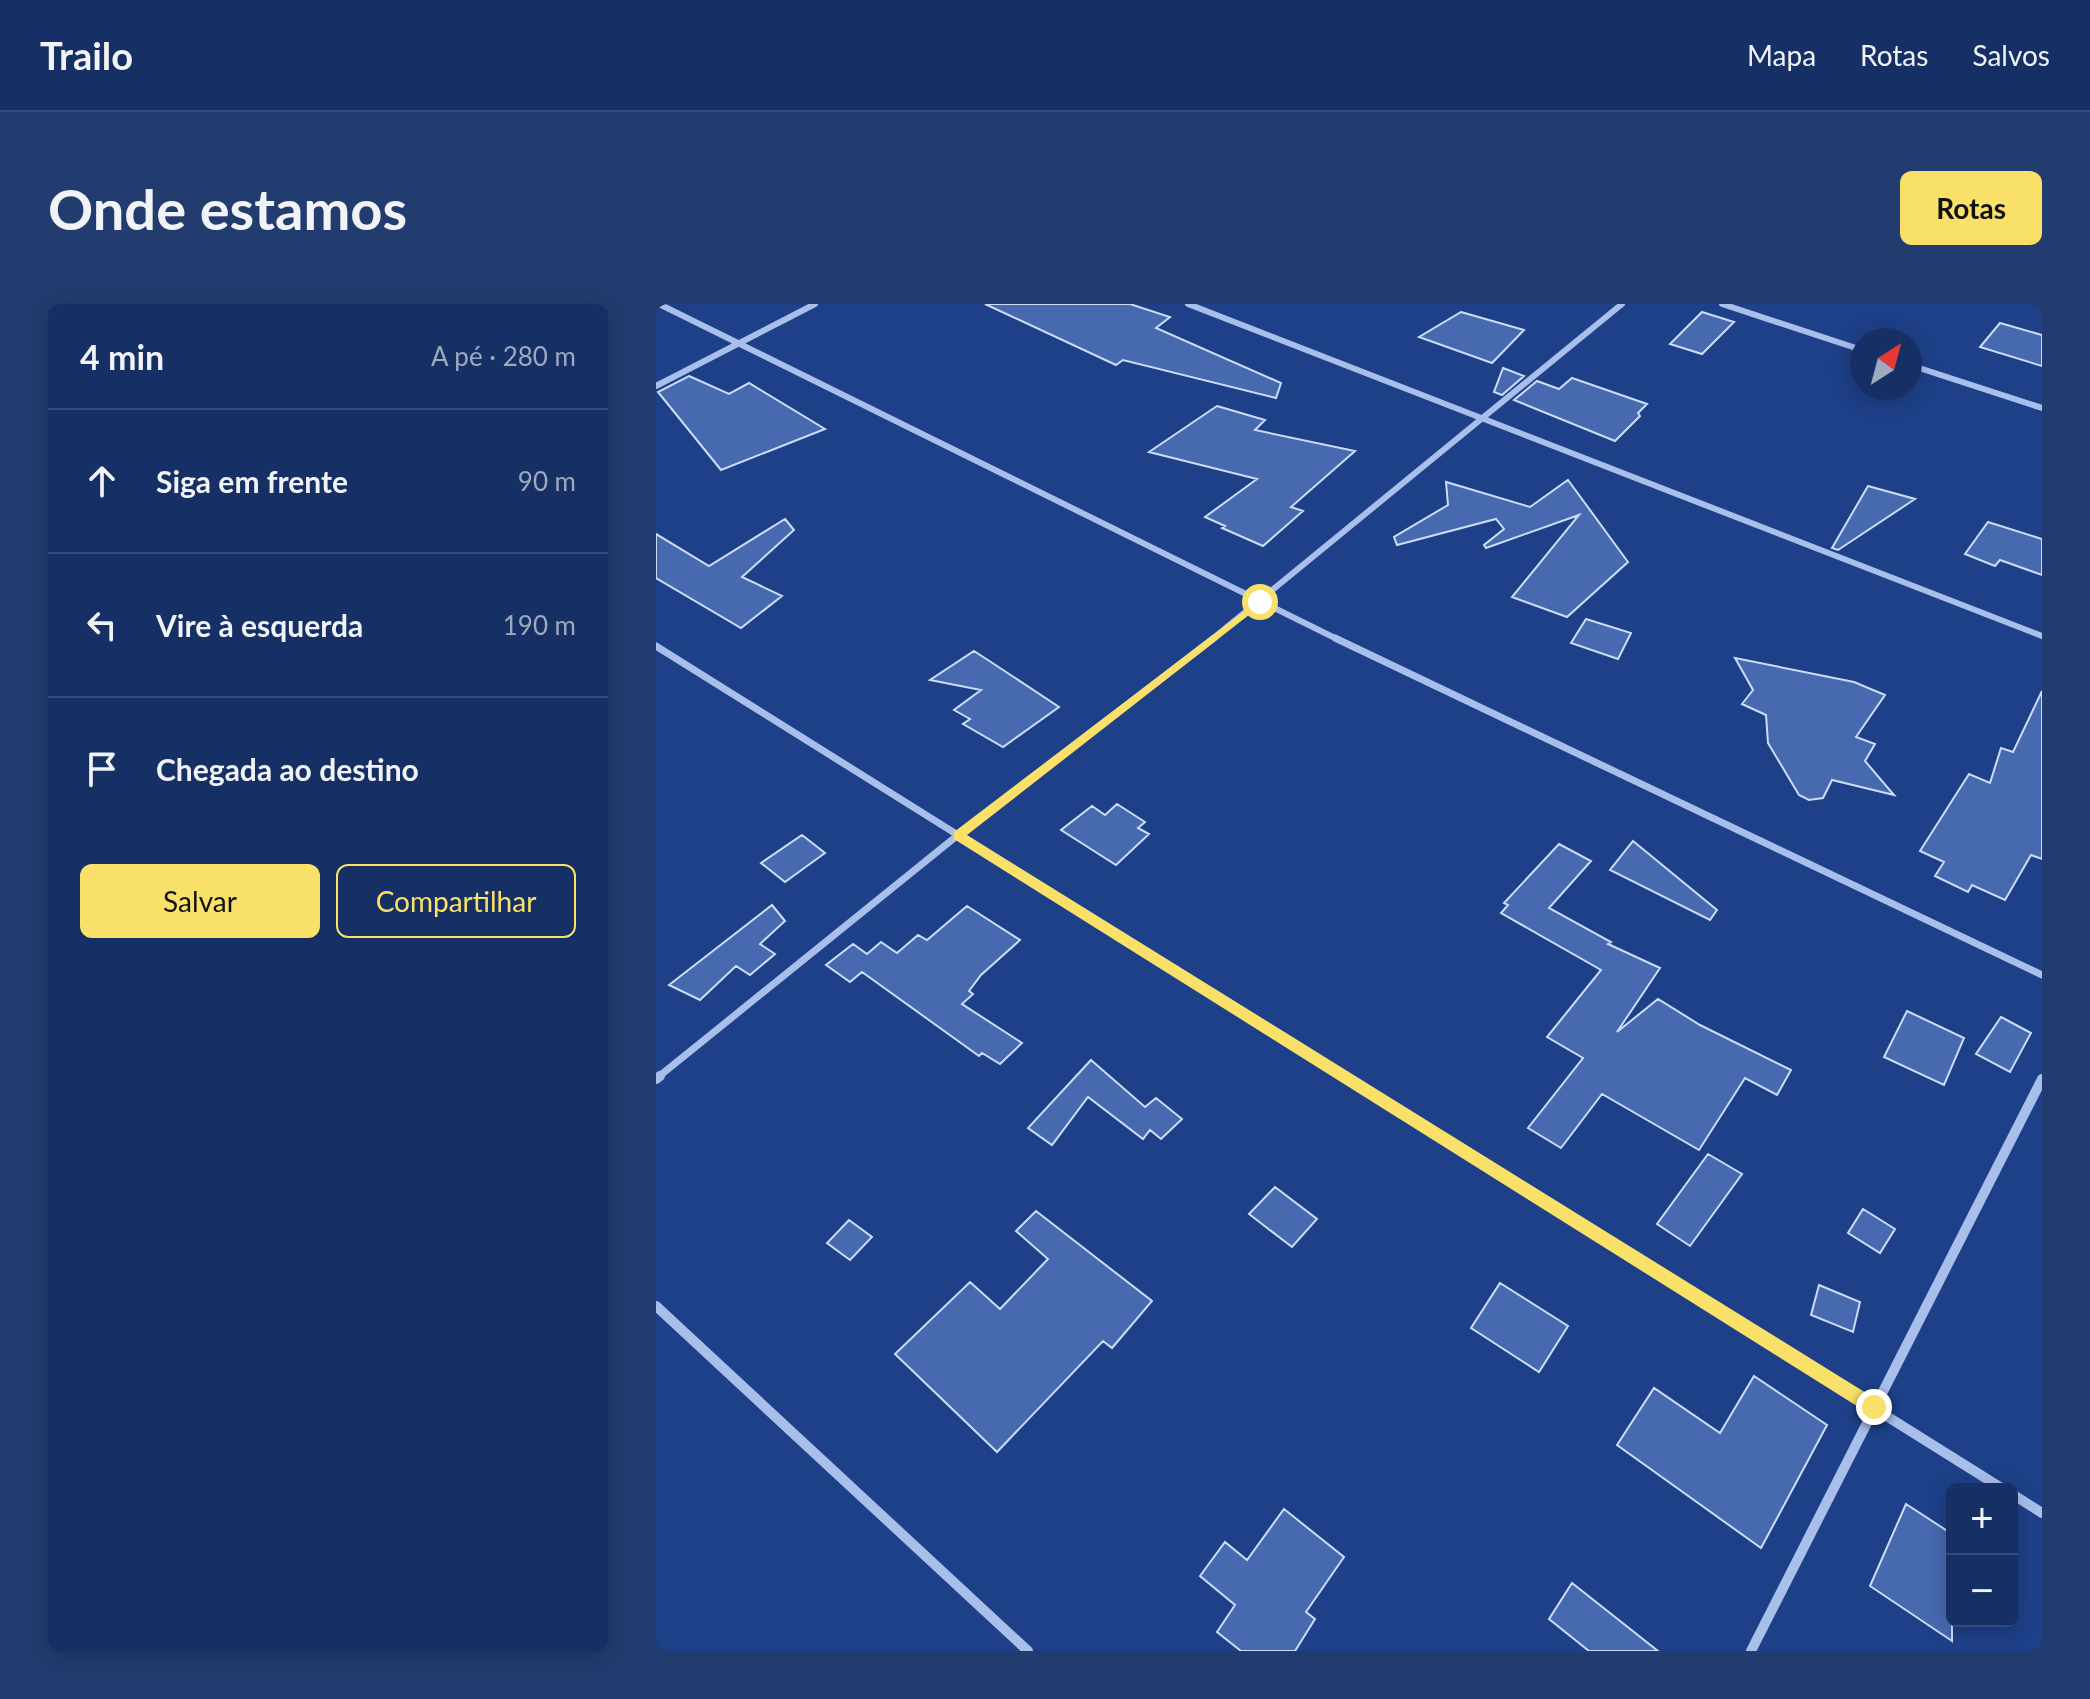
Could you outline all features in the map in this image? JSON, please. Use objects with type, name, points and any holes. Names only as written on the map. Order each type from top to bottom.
[{"type":"street","points":[[659,304],[736,345],[1260,602],[2042,975]]},
{"type":"street","points":[[656,386],[815,304]]},
{"type":"street","points":[[1188,304],[2042,636]]},
{"type":"street","points":[[656,1079],[958,835],[1260,602],[1482,416],[1622,304]]},
{"type":"street","points":[[1722,304],[1850,346]]},
{"type":"street","points":[[1922,369],[2042,408]]},
{"type":"street","points":[[656,646],[1994,1483]]},
{"type":"street","points":[[1751,1651],[2042,1079]]},
{"type":"street","points":[[656,1306],[1028,1651]]},
{"type":"street","points":[[2018,1498],[2042,1513]]},
{"type":"building","points":[[985,304],[1130,304],[1170,317],[1156,328],[1281,383],[1276,398],[1123,360],[1116,365]]},
{"type":"building","points":[[1461,312],[1524,330],[1492,363],[1419,337]]},
{"type":"building","points":[[1702,312],[1734,322],[1702,354],[1670,344]]},
{"type":"building","points":[[2000,323],[2042,335],[2042,366],[1980,347]]},
{"type":"building","points":[[1503,368],[1524,376],[1502,395],[1494,392]]},
{"type":"building","points":[[689,376],[729,394],[749,383],[825,429],[721,470],[658,392]]},
{"type":"building","points":[[1572,378],[1647,404],[1638,413],[1640,416],[1615,441],[1514,400],[1537,381],[1559,389]]},
{"type":"building","points":[[1217,406],[1265,420],[1255,430],[1355,451],[1291,507],[1303,511],[1263,546],[1205,517],[1257,479],[1149,452]]},
{"type":"building","points":[[1568,480],[1628,562],[1567,617],[1512,597],[1579,515],[1486,548],[1484,545],[1504,529],[1496,519],[1397,545],[1394,537],[1448,505],[1446,482],[1530,507]]},
{"type":"building","points":[[1868,486],[1915,499],[1838,550],[1832,548]]},
{"type":"building","points":[[785,519],[794,530],[742,577],[782,596],[741,628],[656,578],[656,534],[709,566]]},
{"type":"building","points":[[1988,522],[2042,539],[2042,575],[2000,560],[1995,566],[1965,554]]},
{"type":"building","points":[[1586,619],[1631,633],[1618,659],[1571,643]]},
{"type":"building","points":[[974,651],[1059,707],[1003,747],[963,724],[970,719],[954,710],[981,690],[930,680]]},
{"type":"building","points":[[1735,658],[1854,682],[1885,695],[1856,737],[1875,744],[1865,761],[1894,795],[1832,780],[1823,798],[1809,800],[1799,795],[1768,743],[1766,715],[1742,704],[1753,690]]},
{"type":"building","points":[[2042,691],[2042,859],[2031,855],[2005,900],[1972,885],[1968,892],[1935,876],[1944,862],[1920,851],[1969,774],[1990,783],[2001,748],[2013,752]]},
{"type":"building","points":[[1117,804],[1145,822],[1138,828],[1149,834],[1116,865],[1061,830],[1092,806],[1105,815]]},
{"type":"building","points":[[802,835],[825,853],[785,882],[761,863]]},
{"type":"building","points":[[1633,841],[1717,910],[1710,920],[1610,870]]},
{"type":"building","points":[[1559,844],[1591,861],[1549,908],[1611,942],[1608,944],[1660,968],[1617,1032],[1658,999],[1700,1025],[1791,1070],[1777,1095],[1745,1078],[1699,1150],[1602,1094],[1561,1148],[1528,1128],[1583,1058],[1547,1037],[1601,970],[1501,913],[1508,905],[1504,903]]},
{"type":"building","points":[[772,905],[785,921],[760,944],[775,954],[750,975],[736,966],[700,1000],[669,985]]},
{"type":"building","points":[[967,906],[1020,940],[981,975],[969,991],[973,994],[962,1004],[1022,1043],[1000,1064],[982,1053],[979,1056],[862,972],[850,982],[826,965],[853,944],[867,954],[881,942],[897,953],[918,935],[927,940]]},
{"type":"building","points":[[1907,1011],[1964,1038],[1944,1085],[1884,1057]]},
{"type":"building","points":[[2001,1017],[2031,1033],[2010,1072],[1976,1054]]},
{"type":"building","points":[[1091,1060],[1145,1107],[1156,1098],[1182,1119],[1161,1139],[1150,1130],[1143,1139],[1088,1097],[1052,1145],[1028,1128]]},
{"type":"building","points":[[1708,1154],[1742,1174],[1690,1246],[1657,1224]]},
{"type":"building","points":[[1275,1187],[1317,1219],[1292,1247],[1249,1214]]},
{"type":"building","points":[[1863,1209],[1895,1229],[1880,1253],[1848,1233]]},
{"type":"building","points":[[1036,1211],[1152,1301],[1112,1348],[1103,1341],[997,1452],[895,1354],[970,1282],[1000,1309],[1048,1259],[1016,1231]]},
{"type":"building","points":[[849,1220],[872,1237],[850,1260],[827,1243]]},
{"type":"building","points":[[1500,1283],[1568,1326],[1539,1372],[1471,1328]]},
{"type":"building","points":[[1819,1285],[1860,1302],[1853,1332],[1811,1315]]},
{"type":"building","points":[[1754,1376],[1827,1425],[1761,1548],[1617,1445],[1654,1388],[1720,1433]]},
{"type":"building","points":[[1906,1504],[1946,1530],[1946,1627],[1952,1627],[1952,1641],[1870,1586]]},
{"type":"building","points":[[1284,1509],[1344,1557],[1306,1612],[1315,1619],[1295,1651],[1241,1651],[1217,1632],[1235,1605],[1200,1576],[1225,1542],[1247,1560]]},
{"type":"building","points":[[1572,1583],[1658,1651],[1589,1651],[1549,1619]]},
{"type":"route","points":[[1260,602],[958,835],[1874,1407]]}]
